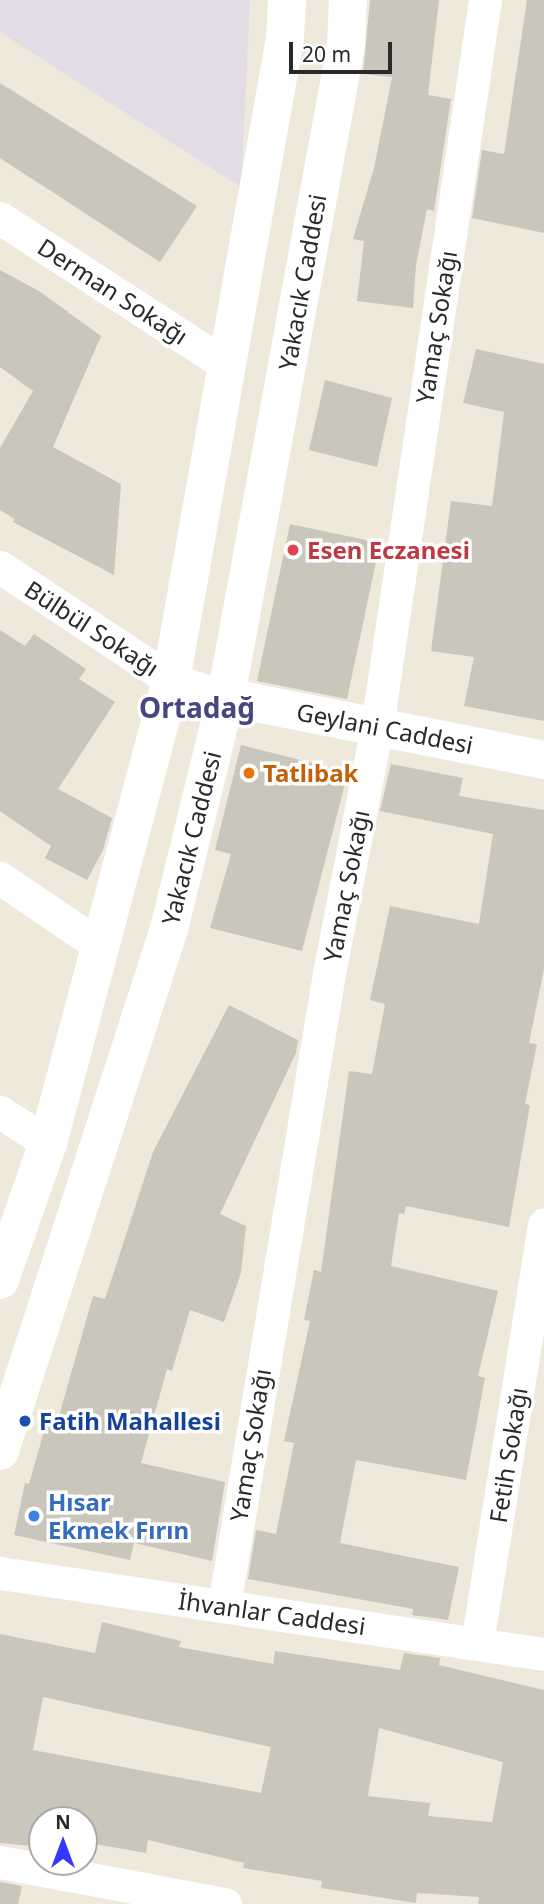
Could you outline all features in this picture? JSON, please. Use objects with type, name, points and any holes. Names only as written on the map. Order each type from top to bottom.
[{"type":"main road","points":[[0,1280],[48,1143],[171,680],[285,38],[287,0]]},
{"type":"main road","name":"Yakacık Caddesi","points":[[0,1451],[169,929],[226,697],[346,45],[348,0]]},
{"type":"main road","name":"Geylani Caddesi","points":[[226,697],[544,760]]},
{"type":"street","name":"Yamaç Sokağı","points":[[224,1605],[313,1064],[377,726],[485,0]]},
{"type":"street","name":"Derman Sokağı","points":[[0,218],[226,364]]},
{"type":"street","name":"Bülbül Sokağı","points":[[0,567],[171,680],[226,697]]},
{"type":"street","points":[[0,878],[100,946]]},
{"type":"street","points":[[0,1112],[48,1143]]},
{"type":"street","name":"Fetih Sokağı","points":[[477,1643],[544,1224]]},
{"type":"street","name":"İhvanlar Caddesi","points":[[0,1573],[544,1654]]},
{"type":"street","points":[[0,1862],[225,1904]]},
{"type":"shaded area","points":[[0,0],[250,0],[241,187],[0,32]]},
{"type":"building","points":[[370,0],[439,0],[428,95],[451,99],[434,211],[427,209],[416,265],[413,308],[357,301],[364,241],[353,239],[374,168],[392,77],[363,74]]},
{"type":"building","points":[[527,0],[544,0],[544,233],[472,218],[482,150],[504,154]]},
{"type":"building","points":[[0,83],[197,206],[160,262],[0,158]]},
{"type":"building","points":[[0,270],[39,291],[101,336],[53,447],[121,484],[114,575],[13,522],[15,519],[0,510],[0,448],[33,391],[0,367]]},
{"type":"building","points":[[476,349],[544,364],[544,721],[464,706],[474,657],[431,651],[451,501],[492,506],[504,412],[463,403]]},
{"type":"building","points":[[325,380],[392,398],[377,467],[309,450]]},
{"type":"building","points":[[290,524],[380,543],[347,699],[257,681]]},
{"type":"building","points":[[0,630],[25,646],[34,634],[86,669],[79,679],[115,702],[58,789],[112,818],[103,850],[87,880],[45,858],[51,846],[0,811]]},
{"type":"building","points":[[241,745],[348,772],[302,951],[210,928],[231,854],[215,850]]},
{"type":"building","points":[[391,764],[463,778],[459,796],[544,810],[544,969],[529,1043],[537,1044],[525,1104],[530,1105],[509,1227],[406,1206],[404,1214],[399,1213],[391,1266],[498,1291],[478,1376],[485,1378],[466,1480],[356,1460],[340,1543],[459,1567],[448,1620],[412,1615],[413,1609],[248,1579],[256,1530],[276,1534],[294,1443],[284,1441],[310,1321],[304,1320],[314,1270],[321,1272],[349,1071],[372,1074],[385,1004],[370,1000],[390,906],[479,924],[493,834],[380,811]]},
{"type":"building","points":[[229,1005],[298,1040],[296,1053],[220,1214],[246,1226],[241,1273],[224,1322],[190,1310],[172,1371],[167,1369],[141,1463],[225,1482],[212,1561],[134,1543],[130,1560],[14,1535],[25,1483],[29,1484],[47,1421],[57,1423],[93,1296],[105,1299],[153,1152]]},
{"type":"building","points":[[102,1622],[181,1641],[179,1647],[273,1664],[275,1651],[400,1670],[404,1653],[440,1658],[439,1665],[544,1690],[544,1904],[478,1904],[479,1897],[417,1893],[416,1903],[321,1888],[322,1881],[243,1868],[244,1863],[148,1840],[146,1853],[98,1844],[98,1806],[28,1806],[28,1846],[0,1843],[0,1634],[95,1653]],"holes":[[[43,1697],[271,1747],[261,1793],[33,1750]],[[379,1728],[503,1762],[492,1822],[428,1816],[430,1803],[368,1796]]]},
{"type":"building","points":[[0,1882],[22,1886],[18,1904],[0,1904]]},
{"type":"place","name":"Esen Eczanesi","points":[[293,550]]},
{"type":"place","name":"Tatlıbak","points":[[249,773]]},
{"type":"place","name":"Fatih Mahallesi","points":[[25,1421]]},
{"type":"place","name":"Hısar Ekmek Fırın","points":[[34,1516]]},
{"type":"district","name":"Ortadağ","points":[[197,707]]}]
